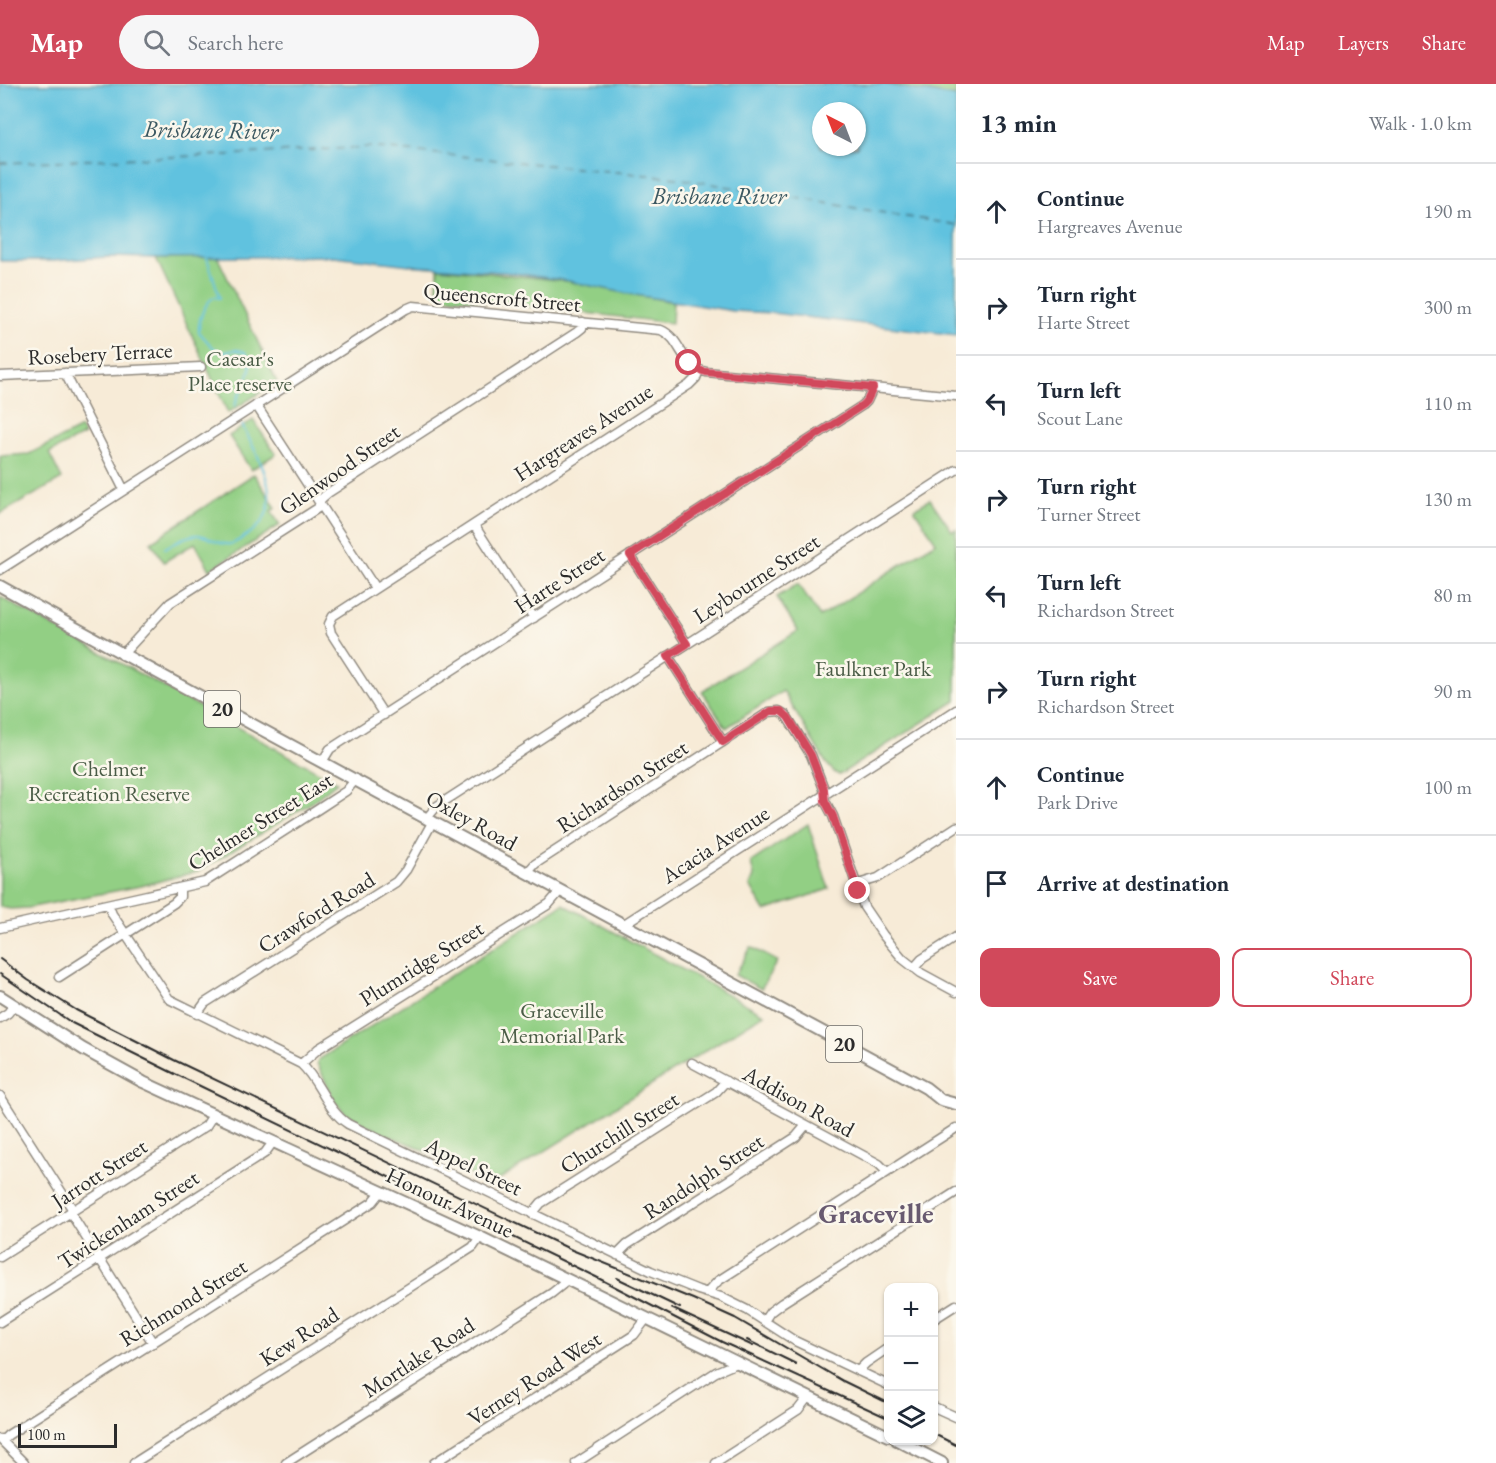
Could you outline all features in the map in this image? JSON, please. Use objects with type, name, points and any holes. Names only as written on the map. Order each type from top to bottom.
[{"type":"main road","name":"Oxley Road","points":[[0,586],[122,655],[926,1088],[936,1089],[950,1096],[956,1103]]},
{"type":"main road","name":"Honour Avenue","points":[[0,996],[110,1065],[213,1115],[480,1237],[884,1434]]},
{"type":"main road","points":[[907,1445],[942,1463]]},
{"type":"street","name":"Queenscroft Street","points":[[0,570],[411,306],[665,332],[689,363],[699,370]]},
{"type":"street","name":"Glenwood Street","points":[[122,655],[170,603],[318,508],[328,493],[578,332],[583,322]]},
{"type":"street","name":"Rosebery Terrace","points":[[0,376],[201,367]]},
{"type":"street","points":[[699,370],[956,396]]},
{"type":"street","name":"Hargreaves Avenue","points":[[384,715],[332,636],[329,624],[335,613],[689,385],[697,377],[699,370]]},
{"type":"street","points":[[65,373],[124,490]]},
{"type":"street","name":"Harte Street","points":[[322,762],[328,751],[863,405],[873,388]]},
{"type":"street","points":[[256,405],[375,588]]},
{"type":"street","name":"Leybourne Street","points":[[430,819],[437,806],[956,470]]},
{"type":"street","points":[[474,525],[534,618]]},
{"type":"street","points":[[630,555],[687,644]]},
{"type":"street","points":[[668,656],[723,742]]},
{"type":"street","name":"Acacia Avenue","points":[[624,924],[956,710]]},
{"type":"street","name":"Richardson Street","points":[[527,873],[535,864],[771,711],[781,711],[788,717],[808,750],[825,795]]},
{"type":"street","name":"Chelmer Street East","points":[[0,928],[202,883],[320,808],[346,790],[356,779]]},
{"type":"street","points":[[825,795],[825,801],[833,816],[864,907],[896,952],[914,968],[956,992]]},
{"type":"street","name":"Crawford Road","points":[[197,1014],[206,1003],[396,882],[406,870],[430,819]]},
{"type":"street","points":[[855,885],[878,878],[956,827]]},
{"type":"street","name":"Chelmer Street East","points":[[59,976],[178,900],[181,896],[180,888]]},
{"type":"street","name":"Plumridge Street","points":[[301,1064],[318,1049],[549,904],[560,891]]},
{"type":"street","name":"Appel Street","points":[[108,904],[165,996],[301,1064],[310,1073],[338,1116],[348,1124],[651,1271],[740,1306],[795,1341],[884,1383]]},
{"type":"street","points":[[914,968],[922,959],[956,937]]},
{"type":"street","points":[[0,1018],[14,1005]]},
{"type":"street","name":"Addison Road","points":[[692,1063],[879,1164],[887,1172]]},
{"type":"street","name":"Churchill Street","points":[[532,1214],[541,1203],[716,1092],[726,1082]]},
{"type":"street","points":[[0,1096],[153,1343]]},
{"type":"street","name":"Jarrott Street","points":[[0,1257],[206,1126],[213,1115]]},
{"type":"street","name":"Randolph Street","points":[[617,1255],[627,1245],[796,1137],[806,1125]]},
{"type":"street","points":[[707,1293],[718,1281],[956,1128]]},
{"type":"street","name":"Twickenham Street","points":[[0,1322],[265,1153],[273,1142]]},
{"type":"street","name":"Richmond Street","points":[[1,1440],[373,1202],[381,1192]]},
{"type":"street","points":[[764,1321],[770,1312],[782,1303],[956,1192]]},
{"type":"street","name":"Kew Road","points":[[134,1463],[473,1247],[480,1237]]},
{"type":"street","name":"Mortlake Road","points":[[285,1463],[552,1293],[566,1279]]},
{"type":"street","points":[[938,1316],[956,1305]]},
{"type":"street","name":"Verney Road West","points":[[434,1463],[634,1335],[647,1318]]},
{"type":"street","points":[[858,1371],[884,1351]]},
{"type":"street","points":[[716,1372],[722,1355]]},
{"type":"street","points":[[576,1463],[716,1372],[737,1362]]},
{"type":"street","points":[[716,1463],[727,1460],[801,1408],[808,1397]]},
{"type":"street","points":[[938,1409],[956,1417]]},
{"type":"street","points":[[1,1440],[24,1463]]},
{"type":"green space","points":[[884,84],[956,84],[956,97]]},
{"type":"green space","name":"Caesar's Place reserve","points":[[217,256],[277,382],[228,413],[156,258]]},
{"type":"green space","points":[[438,268],[568,281],[673,302],[672,323],[437,296]]},
{"type":"green space","points":[[253,420],[276,454],[251,470],[229,436]]},
{"type":"green space","points":[[81,428],[84,435],[49,453],[62,479],[0,514],[0,456],[29,454]]},
{"type":"green space","points":[[254,474],[276,508],[271,511],[280,525],[210,570],[195,543],[164,562],[151,542]]},
{"type":"green space","name":"Faulkner Park","points":[[930,499],[952,531],[956,529],[956,701],[839,775],[826,763],[783,691],[726,728],[702,691],[798,631],[777,597],[798,584],[820,617],[936,542],[914,509]]},
{"type":"green space","name":"Chelmer Recreation Reserve","points":[[0,597],[337,782],[311,803],[199,871],[141,886],[27,908],[0,907]]},
{"type":"green space","points":[[808,824],[829,889],[765,911],[750,886],[754,876],[751,862]]},
{"type":"green space","name":"Graceville Memorial Park","points":[[563,904],[764,1014],[491,1185],[346,1114],[335,1102],[317,1063],[318,1060]]},
{"type":"green space","points":[[751,947],[777,961],[761,989],[735,975]]},
{"type":"water","name":"Brisbane River","points":[[0,84],[884,84],[956,97],[956,335],[772,313],[733,311],[513,273],[418,266],[334,256],[107,257],[53,261],[0,261]]},
{"type":"waterway","points":[[206,255],[220,298],[214,297],[205,308],[199,332],[218,351],[238,350],[245,352],[249,359],[247,379],[235,406]]},
{"type":"waterway","points":[[165,548],[181,539],[195,535],[222,544],[233,543],[250,533],[262,522],[268,509],[267,481],[242,425]]},
{"type":"ferry route","points":[[0,163],[369,147],[677,178],[956,225]]},
{"type":"railway","points":[[0,959],[28,980],[76,1010],[174,1060],[572,1250],[735,1318],[843,1381],[884,1401]]},
{"type":"railway","points":[[0,974],[72,1023],[596,1277],[722,1342],[884,1416]]},
{"type":"railway","points":[[617,1278],[680,1308]]},
{"type":"railway","points":[[671,1308],[753,1346]]},
{"type":"railway","points":[[747,1340],[796,1364]]},
{"type":"railway","points":[[938,1436],[956,1445]]},
{"type":"district","name":"Graceville","points":[[876,1213]]},
{"type":"route","points":[[689,363],[695,369],[706,372],[873,388],[863,405],[630,555],[687,644],[668,656],[723,742],[771,711],[781,711],[788,717],[811,755],[858,891]]}]
